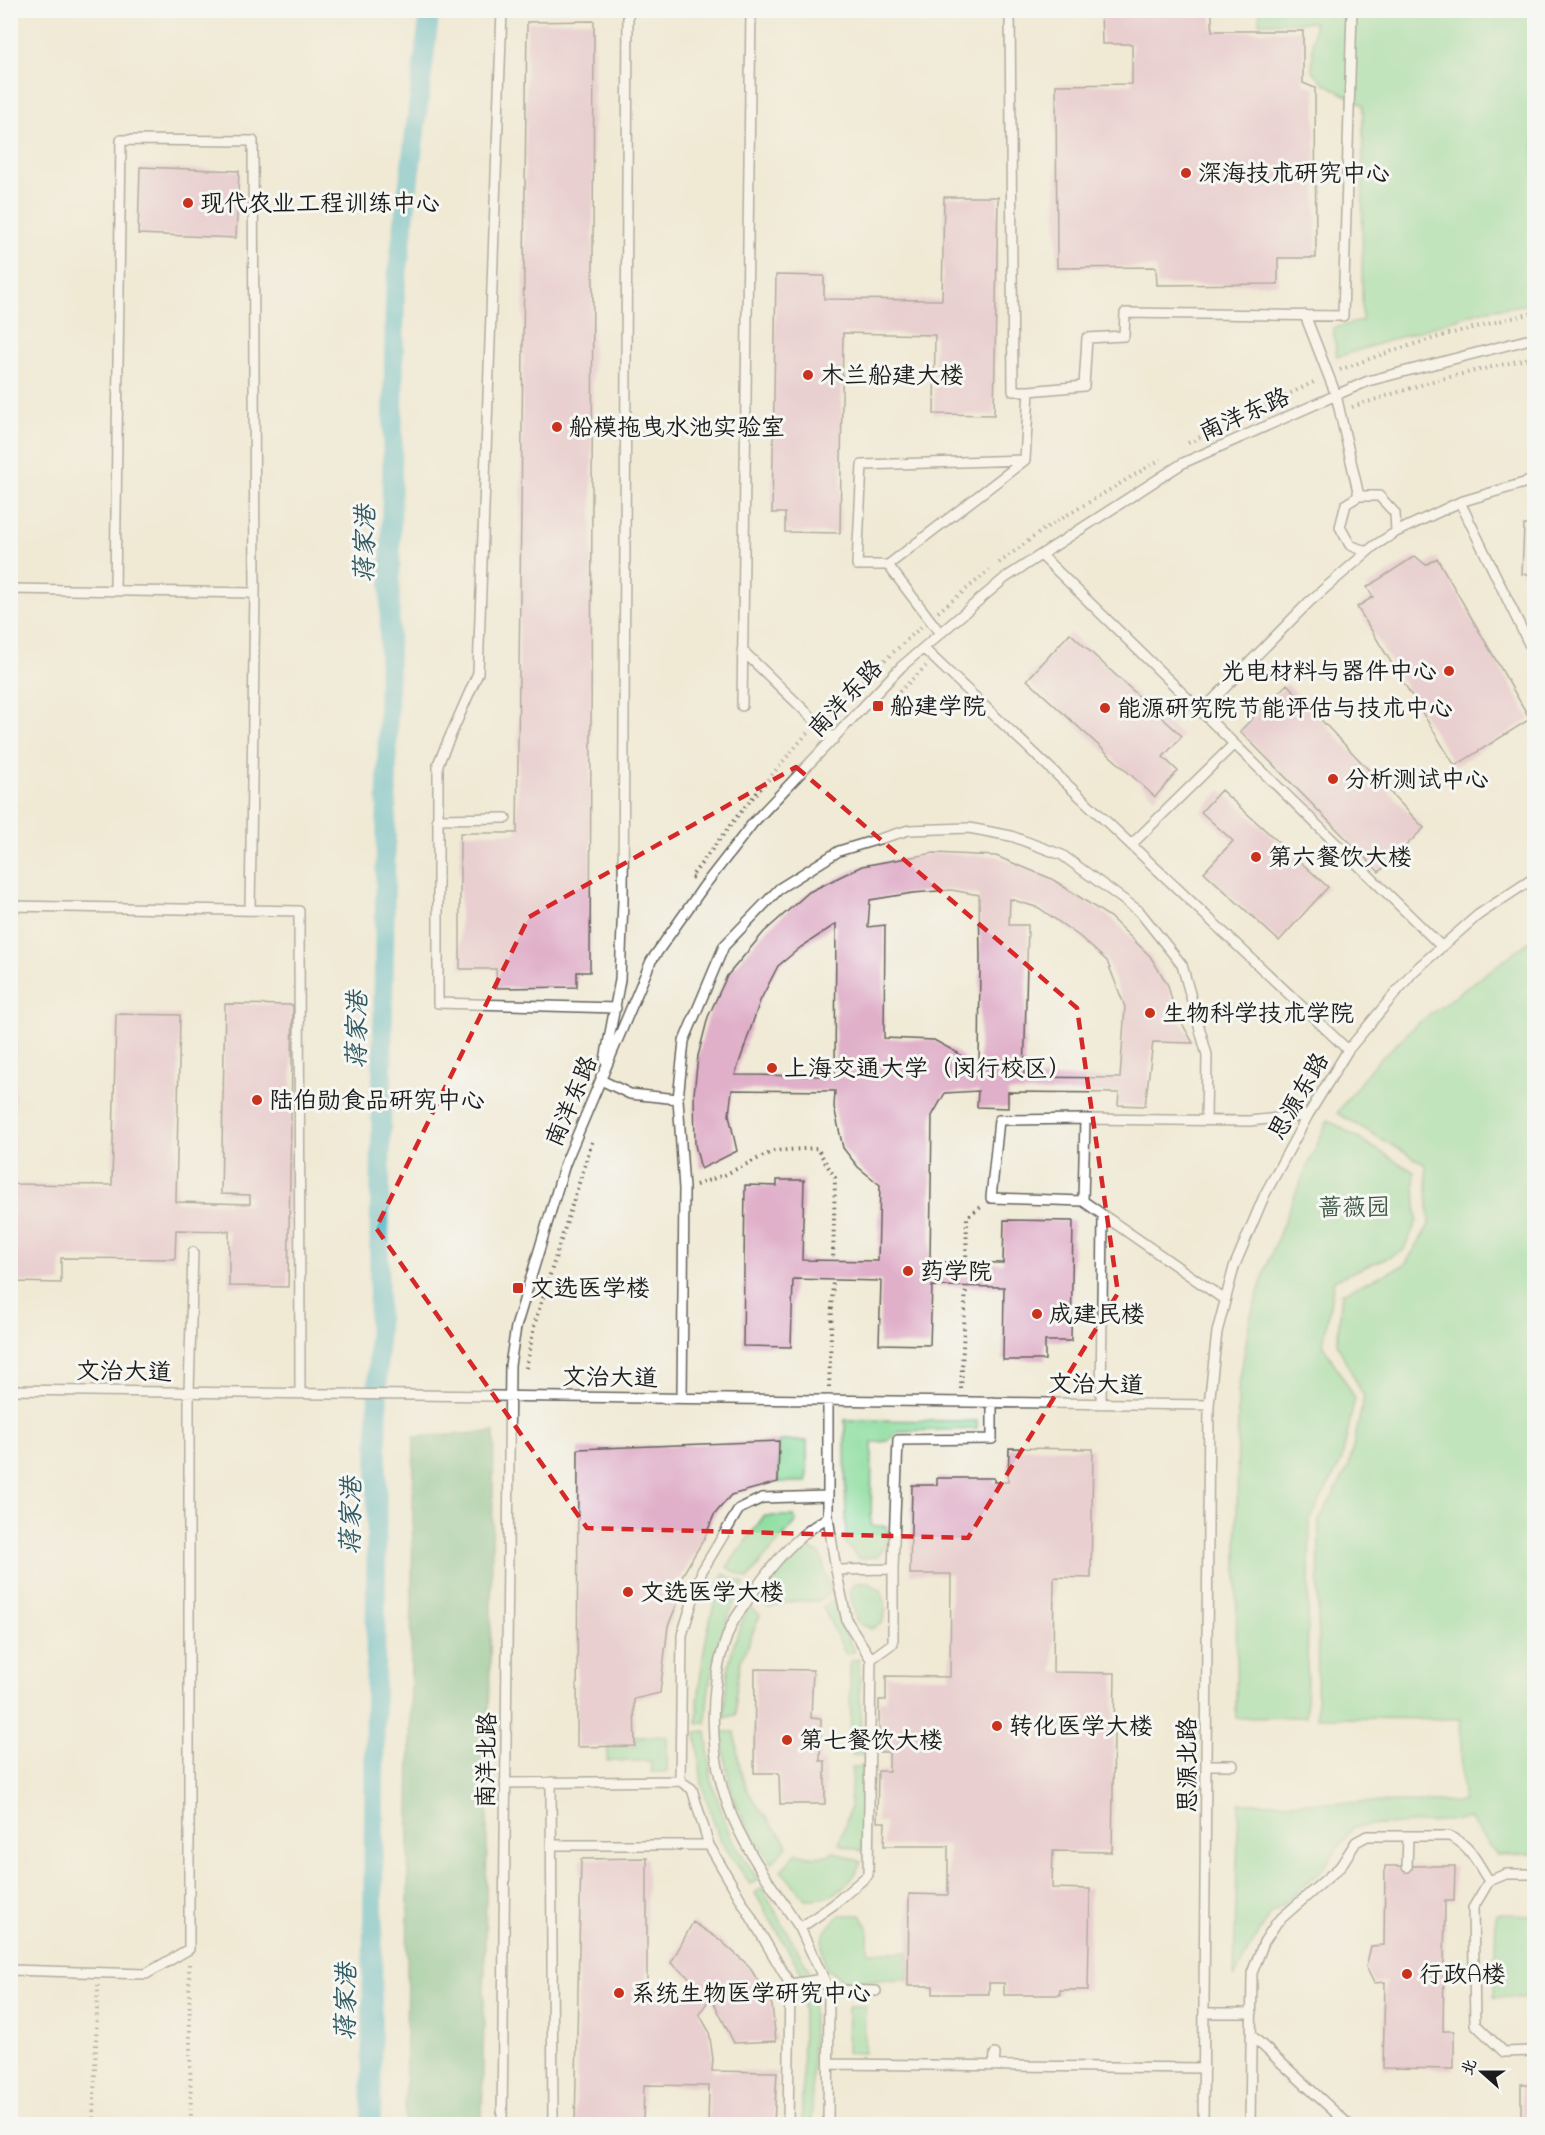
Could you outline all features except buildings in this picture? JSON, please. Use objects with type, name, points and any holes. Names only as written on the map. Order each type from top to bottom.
[{"type":"lane","points":[[502,10],[478,674],[438,764],[438,1003],[616,1008]]},
{"type":"lane","points":[[628,10],[623,900],[620,980],[601,1080],[630,1094],[678,1098]]},
{"type":"lane","points":[[742,706],[751,10]]},
{"type":"lane","points":[[1010,10],[1013,391],[1084,386],[1087,338],[1124,336],[1125,313],[1343,316],[1352,10]]},
{"type":"lane","points":[[114,590],[121,140],[253,141],[255,593],[250,909]]},
{"type":"lane","points":[[1305,315],[1336,395],[1359,496]]},
{"type":"lane","name":"南洋东路","points":[[509,1395],[510,1365],[516,1327],[565,1164],[651,961],[704,886],[753,823],[869,699],[901,667],[1005,578],[1183,463],[1368,381],[1534,338]]},
{"type":"lane","points":[[1025,460],[862,465],[857,565],[888,565],[1025,460],[1029,391]]},
{"type":"lane","points":[[1201,712],[1309,602],[1366,552],[1396,532],[1460,502],[1534,480]]},
{"type":"lane","points":[[1366,552],[1350,545],[1340,527],[1346,504],[1359,496],[1379,496],[1395,513],[1396,532]]},
{"type":"lane","points":[[1460,502],[1529,644]]},
{"type":"lane","points":[[1041,555],[1442,948]]},
{"type":"lane","points":[[888,565],[940,633]]},
{"type":"lane","points":[[10,589],[255,593]]},
{"type":"lane","points":[[923,648],[1348,1050]]},
{"type":"lane","points":[[742,650],[834,739]]},
{"type":"lane","points":[[1131,845],[1234,744]]},
{"type":"lane","points":[[437,819],[506,818]]},
{"type":"lane","points":[[682,1398],[684,1189],[678,1098],[684,1041],[724,946],[780,888],[839,851],[909,830],[969,828],[1011,836],[1062,855],[1139,911],[1182,965],[1207,1055],[1206,1120]]},
{"type":"lane","name":"思源东路","points":[[1209,1405],[1217,1332],[1234,1267],[1265,1194],[1308,1115],[1348,1050],[1413,972],[1478,915],[1534,878]]},
{"type":"lane","points":[[10,906],[298,911],[300,1393]]},
{"type":"lane","points":[[1226,1300],[1083,1201],[992,1198],[999,1120],[1249,1121],[1308,1115]]},
{"type":"lane","points":[[1083,1201],[1086,1119]]},
{"type":"lane","points":[[1101,1404],[1103,1215]]},
{"type":"lane","points":[[10,1970],[146,1974],[189,1948],[189,1392],[193,1252]]},
{"type":"lane","name":"文治大道","points":[[10,1390],[1209,1405]]},
{"type":"lane","name":"南洋北路","points":[[502,2124],[509,1395]]},
{"type":"lane","points":[[800,1928],[833,1905],[868,1875],[871,1659],[847,1621],[836,1570],[828,1517],[828,1400]]},
{"type":"lane","points":[[871,1659],[893,1643],[893,1569],[898,1440],[992,1439],[992,1402]]},
{"type":"lane","name":"思源北路","points":[[1203,2124],[1209,1405]]},
{"type":"lane","points":[[680,1781],[682,1635],[702,1571],[739,1509],[762,1498],[828,1496]]},
{"type":"lane","points":[[828,1517],[806,1530],[771,1566],[733,1624],[720,1664],[713,1705],[716,1754],[727,1803],[750,1851],[800,1928],[829,1990],[828,2124]]},
{"type":"lane","points":[[836,1570],[893,1569]]},
{"type":"lane","points":[[1206,1765],[1233,1765]]},
{"type":"lane","points":[[505,1783],[680,1781],[692,1789],[709,1845],[790,1984],[788,2124]]},
{"type":"lane","points":[[550,1782],[553,2124]]},
{"type":"lane","points":[[1250,2124],[1252,1973],[1264,1942],[1277,1922],[1340,1867],[1356,1842],[1367,1836],[1449,1836],[1468,1847],[1489,1881]]},
{"type":"lane","points":[[1407,1867],[1408,1836]]},
{"type":"lane","points":[[551,1845],[709,1845]]},
{"type":"lane","points":[[1534,1874],[1506,1874],[1489,1881],[1473,1908],[1475,2024],[1504,2052],[1534,2050]]},
{"type":"lane","points":[[790,1984],[823,1979]]},
{"type":"lane","points":[[829,1990],[876,1991]]},
{"type":"lane","points":[[1204,2013],[1252,2013]]},
{"type":"lane","points":[[1251,2035],[1348,2124]]},
{"type":"lane","points":[[994,2066],[995,2054]]},
{"type":"lane","points":[[829,2064],[1204,2068]]},
{"type":"path","points":[[1340,411],[1433,381],[1534,357]]},
{"type":"path","points":[[894,697],[934,659]]},
{"type":"path","points":[[521,1395],[535,1322],[593,1137]]},
{"type":"path","points":[[684,1189],[724,1175],[774,1151],[817,1148],[835,1178],[833,1260]]},
{"type":"path","points":[[966,1262],[967,1217],[992,1198]]},
{"type":"path","points":[[828,1400],[833,1279]]},
{"type":"path","points":[[960,1402],[966,1287]]},
{"type":"path","points":[[189,1948],[191,2124]]},
{"type":"path","points":[[93,2124],[98,1973]]},
{"type":"highlighted area","points":[[796,767],[1077,1008],[1118,1293],[968,1538],[587,1528],[376,1228],[529,917]]},
{"type":"green space","points":[[1260,10],[1534,11],[1534,303],[1482,311],[1337,357],[1333,328],[1362,321],[1363,105],[1324,83],[1312,70],[1314,22],[1259,23]]},
{"type":"green space","points":[[1534,938],[1534,1854],[1496,1855],[1470,1819],[1353,1827],[1323,1869],[1270,1915],[1234,1978],[1239,1803],[1463,1802],[1460,1719],[1317,1718],[1319,1521],[1349,1466],[1364,1397],[1337,1344],[1342,1293],[1405,1265],[1429,1225],[1426,1165],[1337,1113],[1371,1068],[1417,1024]]},
{"type":"green space","name":"蔷薇园","points":[[1328,1120],[1414,1172],[1417,1221],[1403,1251],[1334,1280],[1323,1345],[1355,1398],[1341,1462],[1310,1519],[1306,1717],[1236,1718],[1238,1391],[1250,1319],[1266,1268],[1290,1206]]},
{"type":"green space","points":[[845,1420],[977,1421],[977,1429],[899,1431],[888,1441],[872,1443],[871,1526],[887,1526],[888,1544],[876,1557],[858,1558],[846,1544]]},
{"type":"green space","points":[[494,1432],[482,2124],[405,2124],[414,1437]]},
{"type":"green space","points":[[779,1441],[807,1441],[807,1482],[778,1482]]},
{"type":"green space","points":[[764,1516],[794,1516],[796,1522],[748,1579],[727,1567]]},
{"type":"green space","points":[[809,1548],[820,1554],[831,1593],[817,1601],[793,1601],[769,1608],[758,1598],[794,1552]]},
{"type":"green space","points":[[724,1574],[744,1584],[728,1617],[716,1651],[709,1686],[706,1723],[697,1724],[704,1648],[712,1610]]},
{"type":"green space","points":[[867,1582],[881,1590],[886,1608],[882,1623],[871,1629],[857,1622],[850,1592],[855,1583]]},
{"type":"green space","points":[[833,1600],[842,1628],[855,1651],[846,1654],[823,1607]]},
{"type":"green space","points":[[749,1607],[760,1615],[740,1663],[736,1687],[736,1715],[724,1718],[730,1661],[737,1635]]},
{"type":"green space","points":[[859,1659],[862,1755],[851,1755],[850,1661]]},
{"type":"green space","points":[[706,1731],[712,1783],[730,1836],[758,1880],[750,1884],[719,1838],[702,1785],[696,1732]]},
{"type":"green space","points":[[722,1732],[735,1732],[740,1768],[747,1788],[757,1805],[788,1845],[772,1863],[748,1828],[737,1805],[727,1769]]},
{"type":"green space","points":[[635,1736],[667,1736],[667,1772],[651,1772],[651,1761],[607,1761],[608,1746],[635,1746]]},
{"type":"green space","points":[[852,1767],[862,1767],[862,1851],[839,1844],[850,1808]]},
{"type":"green space","points":[[835,1852],[861,1862],[851,1879],[832,1895],[805,1899],[781,1870],[797,1853],[816,1857]]},
{"type":"green space","points":[[762,1888],[809,1970],[802,1974],[755,1893]]},
{"type":"green space","points":[[1496,1914],[1534,1915],[1534,1998],[1494,1997]]},
{"type":"green space","points":[[840,1915],[861,1915],[868,1927],[868,1952],[908,1952],[908,1980],[845,1981],[826,1969],[822,1939],[828,1927]]},
{"type":"green space","points":[[813,1992],[812,2124],[802,2124],[803,1993]]},
{"type":"green space","points":[[848,2006],[865,2006],[864,2053],[847,2053]]},
{"type":"waterway","name":"蒋家港","points":[[371,2124],[379,1257],[395,294],[430,10]]},
{"type":"place","name":"深海技术研究中心","points":[[1186,173]]},
{"type":"place","name":"现代农业工程训练中心","points":[[188,203]]},
{"type":"place","name":"木兰船建大楼","points":[[808,375]]},
{"type":"place","name":"船模拖曳水池实验室","points":[[557,427]]},
{"type":"place","name":"光电材料与器件中心","points":[[1449,671]]},
{"type":"place","name":"船建学院","points":[[878,706]]},
{"type":"place","name":"能源研究院节能评估与技术中心","points":[[1105,708]]},
{"type":"place","name":"分析测试中心","points":[[1333,779]]},
{"type":"place","name":"第六餐饮大楼","points":[[1256,857]]},
{"type":"place","name":"生物科学技术学院","points":[[1150,1013]]},
{"type":"place","name":"上海交通大学（闵行校区）","points":[[772,1068]]},
{"type":"place","name":"陆伯勋食品研究中心","points":[[257,1100]]},
{"type":"place","name":"药学院","points":[[908,1271]]},
{"type":"place","name":"文选医学楼","points":[[518,1288]]},
{"type":"place","name":"成建民楼","points":[[1037,1314]]},
{"type":"place","name":"文选医学大楼","points":[[628,1592]]},
{"type":"place","name":"转化医学大楼","points":[[997,1726]]},
{"type":"place","name":"第七餐饮大楼","points":[[787,1740]]},
{"type":"place","name":"行政A楼","points":[[1407,1974]]},
{"type":"place","name":"系统生物医学研究中心","points":[[619,1993]]}]
